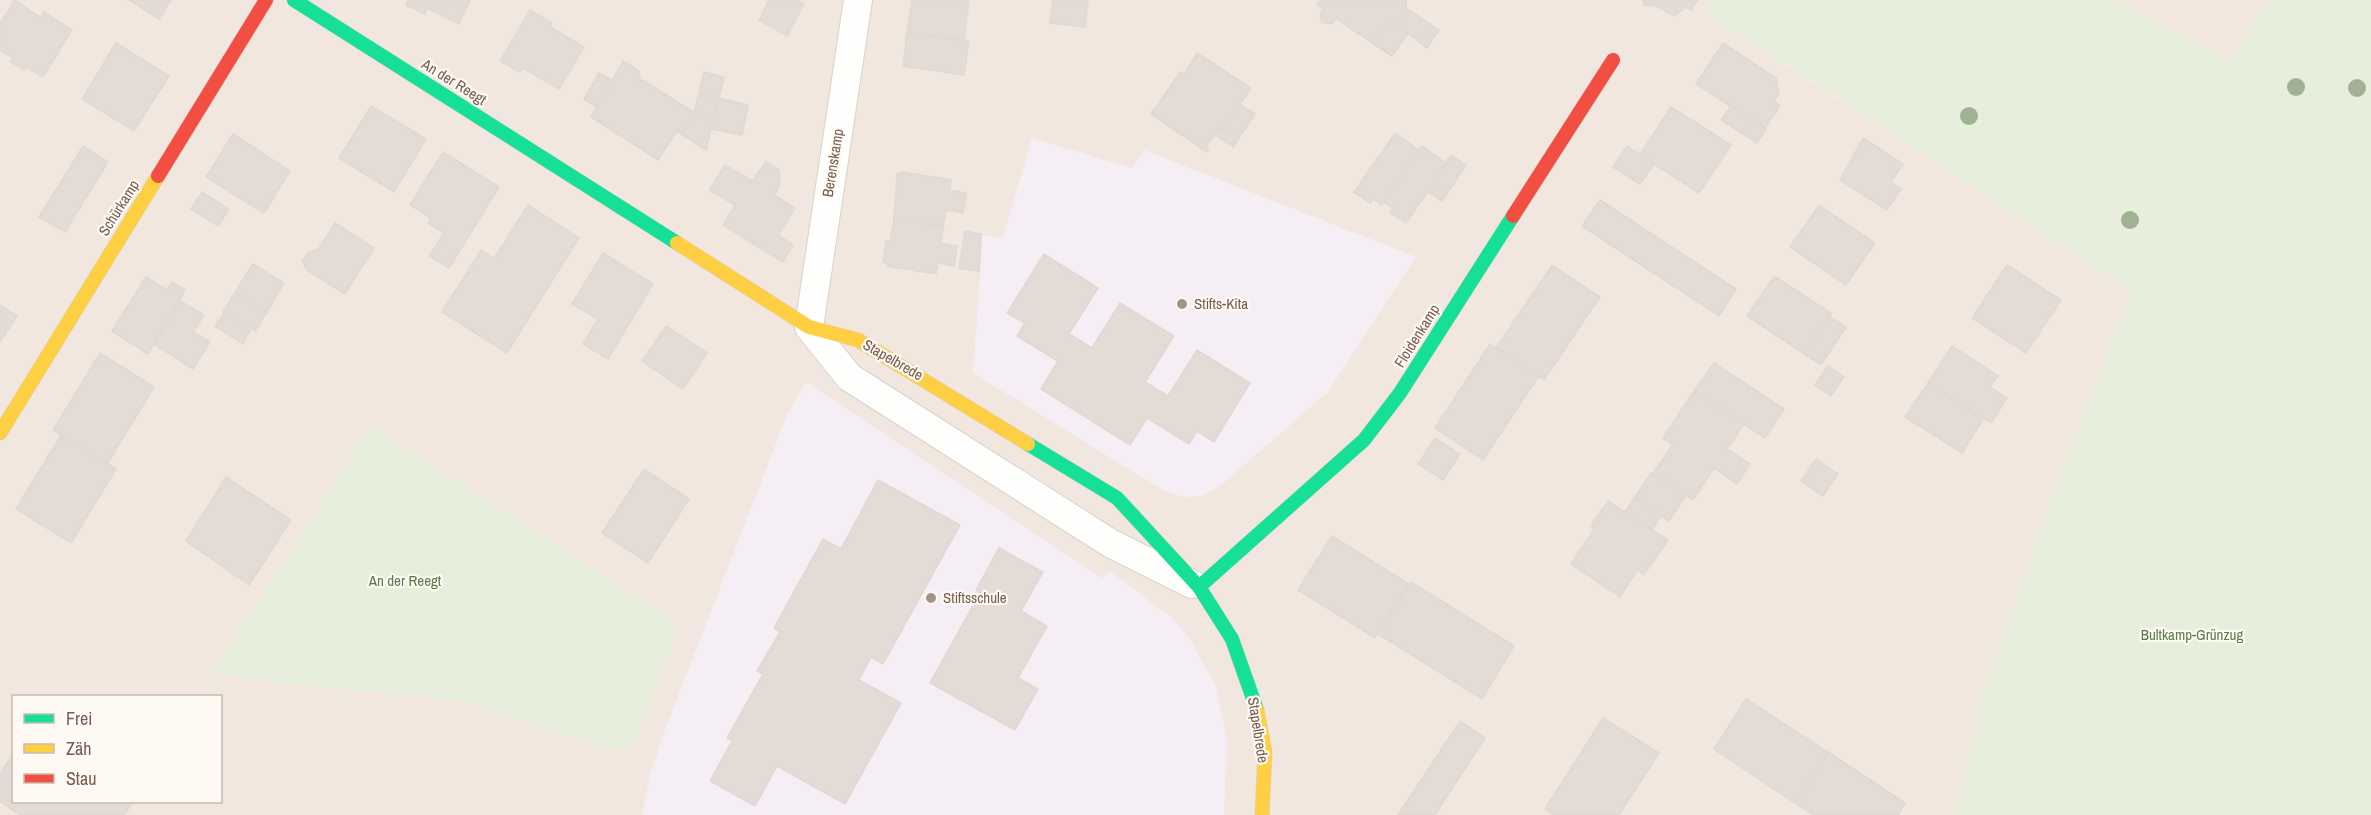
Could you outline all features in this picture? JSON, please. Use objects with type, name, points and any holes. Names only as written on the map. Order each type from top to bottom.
[{"type":"street","name":"Schürkamp","points":[[0,433],[266,0]]},
{"type":"street","name":"An der Reegt","points":[[294,0],[809,327]]},
{"type":"street","name":"Berenskamp","points":[[809,327],[858,0]]},
{"type":"street","name":"Floidenkamp","points":[[1199,587],[1364,440],[1400,393],[1613,60]]},
{"type":"street","points":[[809,327],[849,377],[1110,543],[1199,587]]},
{"type":"street","name":"Stapelbrede","points":[[809,327],[858,340],[1117,498],[1199,587],[1232,639],[1255,698],[1264,752],[1262,815]]},
{"type":"shaded area","points":[[0,0],[1712,0],[1705,12],[2131,290],[2051,498],[1982,697],[1953,815],[0,815]]},
{"type":"shaded area","points":[[2114,0],[2267,0],[2232,60]]},
{"type":"shaded area","name":"Stifts-Kita","points":[[1032,138],[1132,168],[1144,150],[1416,257],[1328,392],[1220,486],[1202,496],[1183,497],[1161,489],[973,373],[983,235],[1003,238]]},
{"type":"shaded area","name":"Stiftsschule","points":[[806,382],[1102,578],[1110,571],[1172,618],[1190,639],[1216,687],[1227,740],[1224,815],[642,815],[650,776],[665,730],[787,415]]},
{"type":"green space","name":"Bultkamp-Grünzug","points":[[1712,0],[2114,0],[2232,60],[2267,0],[2371,0],[2371,815],[1953,815],[1982,697],[2051,498],[2131,290],[1704,11]]},
{"type":"green space","name":"An der Reegt","points":[[371,426],[680,624],[635,742],[625,748],[607,749],[460,701],[249,680],[212,673]]},
{"type":"building","points":[[15,0],[41,18],[44,12],[72,30],[43,77],[26,67],[24,70],[11,62],[13,58],[0,50],[0,24]]},
{"type":"building","points":[[129,0],[171,0],[159,19]]},
{"type":"building","points":[[408,0],[470,0],[459,24],[427,8],[425,14],[406,5]]},
{"type":"building","points":[[769,0],[796,0],[804,4],[787,36],[759,20]]},
{"type":"building","points":[[912,0],[969,0],[964,40],[907,33]]},
{"type":"building","points":[[1053,0],[1088,0],[1085,27],[1050,23]]},
{"type":"building","points":[[1321,0],[1406,0],[1406,8],[1396,24],[1388,25],[1375,45],[1337,19],[1332,24],[1322,22],[1320,15],[1323,8],[1317,5]]},
{"type":"building","points":[[1643,0],[1698,0],[1691,10],[1686,7],[1674,16],[1657,6],[1644,5]]},
{"type":"building","points":[[1406,8],[1439,30],[1427,48],[1396,24]]},
{"type":"building","points":[[530,10],[552,23],[549,26],[584,47],[559,89],[523,68],[520,72],[500,61]]},
{"type":"building","points":[[1396,24],[1408,33],[1392,56],[1375,45],[1388,25]]},
{"type":"building","points":[[907,33],[969,41],[964,75],[903,66]]},
{"type":"building","points":[[116,43],[169,76],[134,131],[82,99]]},
{"type":"building","points":[[1723,43],[1776,78],[1779,93],[1774,101],[1780,106],[1765,128],[1696,84]]},
{"type":"building","points":[[1197,53],[1251,88],[1223,130],[1219,127],[1206,147],[1209,150],[1207,152],[1151,114],[1180,72],[1184,74]]},
{"type":"building","points":[[623,61],[639,71],[641,83],[643,80],[695,113],[681,134],[677,131],[658,160],[591,117]]},
{"type":"building","points":[[704,72],[724,77],[719,98],[699,93]]},
{"type":"building","points":[[599,73],[612,80],[597,107],[584,99]]},
{"type":"building","points":[[699,93],[719,98],[712,125],[694,113]]},
{"type":"building","points":[[719,98],[748,105],[742,135],[711,129]]},
{"type":"building","points":[[1240,104],[1255,114],[1233,147],[1214,134],[1219,127],[1223,130]]},
{"type":"building","points":[[371,106],[426,139],[394,192],[339,158]]},
{"type":"building","points":[[1731,106],[1766,129],[1757,143],[1721,120]]},
{"type":"building","points":[[1671,107],[1731,145],[1699,193],[1640,155]]},
{"type":"building","points":[[695,113],[712,125],[706,150],[681,134]]},
{"type":"building","points":[[1395,133],[1419,150],[1422,146],[1382,205],[1373,199],[1370,203],[1354,192]]},
{"type":"building","points":[[233,134],[290,171],[264,213],[206,177]]},
{"type":"building","points":[[1863,138],[1903,164],[1891,182],[1901,189],[1887,210],[1840,180]]},
{"type":"building","points":[[83,146],[108,162],[65,232],[39,217]]},
{"type":"building","points":[[1422,146],[1447,164],[1406,223],[1390,212],[1393,208],[1384,202]]},
{"type":"building","points":[[1627,146],[1654,164],[1640,184],[1613,167]]},
{"type":"building","points":[[443,152],[499,187],[449,268],[429,256],[444,233],[428,223],[431,218],[410,205]]},
{"type":"building","points":[[1451,155],[1466,165],[1442,201],[1428,192]]},
{"type":"building","points":[[766,162],[779,170],[780,185],[774,195],[795,208],[778,235],[793,245],[783,262],[723,225],[735,205],[709,190],[725,165],[752,181]]},
{"type":"building","points":[[902,172],[951,180],[950,190],[966,193],[963,213],[946,210],[943,227],[894,219],[897,174]]},
{"type":"building","points":[[202,192],[229,209],[218,226],[191,209]]},
{"type":"building","points":[[1600,200],[1736,289],[1719,316],[1582,226]]},
{"type":"building","points":[[528,205],[579,238],[507,353],[442,312],[481,250],[494,259]]},
{"type":"building","points":[[1819,205],[1875,243],[1846,285],[1790,247]]},
{"type":"building","points":[[894,219],[943,227],[941,243],[957,246],[954,266],[938,263],[936,274],[887,266],[887,263],[883,262],[886,241],[890,242]]},
{"type":"building","points":[[335,223],[374,248],[345,294],[307,270],[302,261],[309,252],[318,250]]},
{"type":"building","points":[[965,231],[981,234],[979,271],[959,268]]},
{"type":"building","points":[[603,253],[653,284],[608,359],[583,344],[598,319],[572,304]]},
{"type":"building","points":[[1044,254],[1098,288],[1069,334],[1092,348],[1120,303],[1174,336],[1145,382],[1168,396],[1197,350],[1250,383],[1214,442],[1197,431],[1189,444],[1147,418],[1130,445],[1041,389],[1058,361],[1017,336],[1025,323],[1007,313]]},
{"type":"building","points":[[253,264],[284,283],[267,312],[235,292]]},
{"type":"building","points":[[1552,265],[1600,297],[1544,380],[1496,348]]},
{"type":"building","points":[[2007,265],[2061,300],[2026,353],[1972,318]]},
{"type":"building","points":[[1774,276],[1831,313],[1804,354],[1747,316]]},
{"type":"building","points":[[146,277],[167,290],[172,282],[185,290],[148,354],[112,331]]},
{"type":"building","points":[[235,292],[267,312],[255,331],[223,312]]},
{"type":"building","points":[[180,301],[204,315],[193,332],[210,342],[193,369],[154,344]]},
{"type":"building","points":[[0,305],[17,316],[0,342]]},
{"type":"building","points":[[224,313],[251,329],[243,344],[215,326]]},
{"type":"building","points":[[1829,316],[1846,327],[1821,365],[1804,354]]},
{"type":"building","points":[[666,326],[707,353],[683,389],[642,361]]},
{"type":"building","points":[[1490,344],[1538,377],[1483,460],[1435,428]]},
{"type":"building","points":[[1952,346],[1998,376],[1990,387],[2007,398],[1991,423],[1928,383]]},
{"type":"building","points":[[100,353],[154,387],[107,464],[53,430]]},
{"type":"building","points":[[1714,363],[1784,409],[1765,438],[1694,391]]},
{"type":"building","points":[[1828,366],[1844,377],[1831,396],[1815,385]]},
{"type":"building","points":[[1928,383],[1983,419],[1962,453],[1905,417]]},
{"type":"building","points":[[1694,391],[1744,424],[1727,449],[1750,464],[1737,484],[1714,468],[1693,500],[1653,473],[1673,444],[1663,438]]},
{"type":"building","points":[[61,435],[116,469],[71,543],[16,509]]},
{"type":"building","points":[[1435,438],[1460,454],[1443,480],[1418,464]]},
{"type":"building","points":[[1816,459],[1838,474],[1823,496],[1801,481]]},
{"type":"building","points":[[644,469],[689,499],[648,563],[602,533]]},
{"type":"building","points":[[1651,473],[1686,495],[1669,521],[1634,498]]},
{"type":"building","points":[[226,477],[291,520],[249,585],[186,541]]},
{"type":"building","points":[[878,480],[960,525],[883,664],[871,657],[859,680],[901,703],[845,804],[777,766],[755,806],[710,781],[732,741],[727,738],[763,674],[757,671],[780,632],[774,628],[823,539],[841,549]]},
{"type":"building","points":[[1634,498],[1661,516],[1652,530],[1625,512]]},
{"type":"building","points":[[1608,501],[1668,540],[1644,575],[1637,570],[1620,597],[1571,564],[1595,528],[1591,526]]},
{"type":"building","points":[[1332,536],[1409,584],[1375,638],[1298,590]]},
{"type":"building","points":[[999,548],[1043,572],[1021,611],[1047,626],[1018,678],[1038,689],[1015,730],[930,683],[980,593],[976,590]]},
{"type":"building","points":[[1411,582],[1514,646],[1482,699],[1378,634]]},
{"type":"building","points":[[1746,699],[1828,752],[1795,803],[1714,749]]},
{"type":"building","points":[[1603,718],[1659,753],[1619,815],[1554,815],[1545,809]]},
{"type":"building","points":[[1460,721],[1485,738],[1435,815],[1398,815]]},
{"type":"building","points":[[1828,752],[1905,803],[1898,815],[1814,815],[1795,803]]},
{"type":"building","points":[[12,755],[12,803],[132,803],[124,815],[20,815],[0,801],[0,774]]},
{"type":"traffic: fast","points":[[294,0],[677,243]]},
{"type":"traffic: fast","points":[[1199,587],[1364,440],[1400,393],[1513,216]]},
{"type":"traffic: fast","points":[[1028,444],[1117,498],[1199,587],[1232,639],[1257,710]]},
{"type":"traffic: slow","points":[[0,433],[158,176]]},
{"type":"traffic: slow","points":[[677,243],[809,327],[858,340],[1028,444]]},
{"type":"traffic: slow","points":[[1257,710],[1265,752],[1262,815]]},
{"type":"traffic: jam","points":[[158,176],[266,0]]},
{"type":"traffic: jam","points":[[1513,216],[1613,60]]},
{"type":"place","name":"Stifts-Kita","points":[[1182,304]]},
{"type":"place","name":"Stiftsschule","points":[[931,598]]}]
